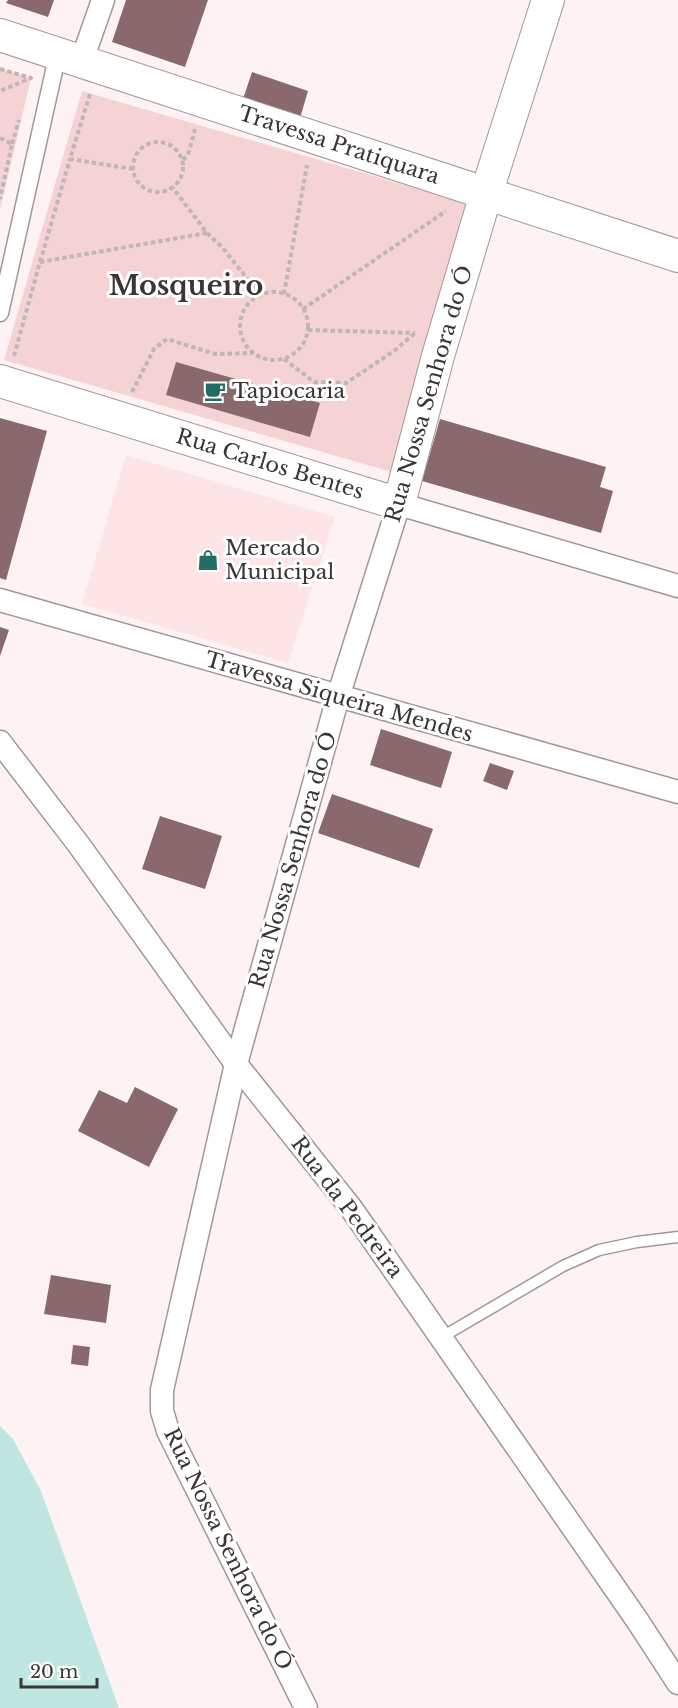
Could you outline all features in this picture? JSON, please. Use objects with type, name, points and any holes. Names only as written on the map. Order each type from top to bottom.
[{"type":"main road","name":"Rua Nossa Senhora do Ó","points":[[399,504],[438,356],[486,194],[548,0]]},
{"type":"main road","name":"Travessa Pratiquara","points":[[0,35],[678,256]]},
{"type":"main road","name":"Rua Carlos Bentes","points":[[0,381],[399,504]]},
{"type":"street","points":[[0,313],[70,57],[103,0]]},
{"type":"street","name":"Rua Carlos Bentes","points":[[399,504],[678,586]]},
{"type":"street","name":"Rua Nossa Senhora do Ó","points":[[306,1708],[168,1431],[162,1411],[162,1390],[236,1064],[338,697],[399,504]]},
{"type":"street","name":"Travessa Siqueira Mendes","points":[[0,600],[678,792]]},
{"type":"street","name":"Rua da Pedreira","points":[[0,742],[79,845],[236,1064],[351,1208],[630,1610],[678,1683]]},
{"type":"lane","points":[[442,1337],[563,1266],[599,1250],[678,1237]]},
{"type":"path","points":[[0,69],[31,78],[0,91]]},
{"type":"path","points":[[24,359],[13,356],[69,159],[90,94],[101,97]]},
{"type":"path","points":[[185,125],[206,132]]},
{"type":"path","points":[[183,160],[188,155],[195,129]]},
{"type":"path","points":[[0,138],[12,144],[0,199]]},
{"type":"path","points":[[148,143],[169,144],[179,152],[183,160],[183,173],[180,181],[173,188],[165,191],[155,192],[147,189],[136,178],[133,169],[136,154],[148,143]]},
{"type":"path","points":[[69,159],[133,169]]},
{"type":"path","points":[[284,294],[308,164],[296,161]]},
{"type":"path","points":[[173,188],[207,233],[222,247],[260,295]]},
{"type":"path","points":[[441,205],[450,208]]},
{"type":"path","points":[[303,309],[450,208]]},
{"type":"path","points":[[447,219],[450,208]]},
{"type":"path","points":[[40,261],[207,233]]},
{"type":"path","points":[[272,292],[284,294],[294,299],[303,309],[308,320],[305,341],[298,351],[284,359],[274,361],[263,359],[245,346],[241,335],[241,316],[246,305],[260,295],[272,292]]},
{"type":"path","points":[[284,359],[315,382],[346,384],[394,351],[415,333],[308,330]]},
{"type":"path","points":[[131,394],[154,349],[167,339],[215,354],[252,353]]},
{"type":"shaded area","points":[[0,68],[31,78],[0,210]]},
{"type":"shaded area","points":[[82,91],[470,204],[392,472],[4,360]]},
{"type":"shaded area","name":"Mercado Municipal","points":[[126,455],[335,517],[288,663],[82,604]]},
{"type":"water","points":[[0,1426],[13,1439],[41,1491],[119,1708],[0,1708]]},
{"type":"building","points":[[8,0],[54,0],[48,17],[6,3]]},
{"type":"building","points":[[126,0],[208,0],[185,67],[112,42]]},
{"type":"building","points":[[252,72],[308,91],[300,118],[243,99]]},
{"type":"building","points":[[176,362],[320,403],[310,437],[166,395]]},
{"type":"building","points":[[0,418],[47,431],[6,580],[0,578]]},
{"type":"building","points":[[440,419],[606,467],[600,487],[613,491],[601,533],[422,481]]},
{"type":"building","points":[[0,627],[9,630],[0,656]]},
{"type":"building","points":[[381,729],[452,752],[441,788],[370,765]]},
{"type":"building","points":[[490,763],[514,771],[507,790],[483,781]]},
{"type":"building","points":[[332,794],[433,829],[419,868],[318,833]]},
{"type":"building","points":[[160,816],[222,836],[205,889],[142,869]]},
{"type":"building","points":[[135,1087],[178,1109],[149,1167],[78,1131],[99,1090],[127,1103]]},
{"type":"building","points":[[51,1275],[111,1285],[106,1323],[44,1314]]},
{"type":"building","points":[[73,1345],[90,1347],[88,1366],[71,1364]]},
{"type":"place","name":"Tapiocaria","points":[[215,391]]},
{"type":"place","name":"Mercado Municipal","points":[[208,560]]},
{"type":"district","name":"Mosqueiro","points":[[186,285]]}]
